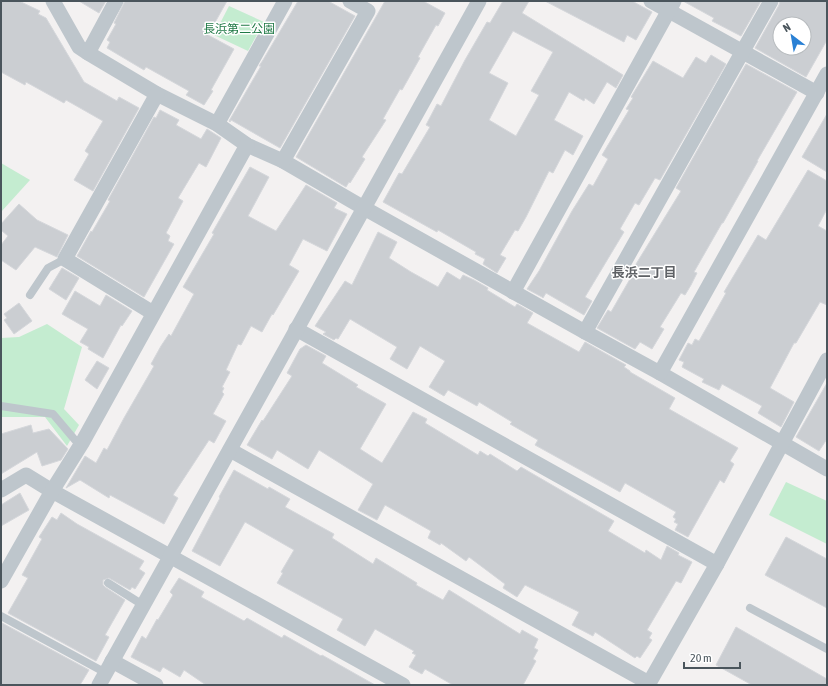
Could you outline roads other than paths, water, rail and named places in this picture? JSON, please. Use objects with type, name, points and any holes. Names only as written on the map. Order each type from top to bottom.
[{"type":"street","points":[[53,1],[79,47],[88,53],[157,94],[217,124],[247,145],[283,161],[513,292],[660,373],[827,469]]},
{"type":"street","points":[[88,53],[116,1]]},
{"type":"street","points":[[217,124],[285,1]]},
{"type":"street","points":[[283,161],[368,11],[350,1]]},
{"type":"street","points":[[156,685],[106,673],[479,1]]},
{"type":"street","points":[[651,1],[672,6],[743,52],[817,93]]},
{"type":"street","points":[[585,332],[771,1]]},
{"type":"street","points":[[513,292],[672,6]]},
{"type":"street","points":[[660,373],[827,74]]},
{"type":"street","points":[[153,313],[65,259],[157,94]]},
{"type":"street","points":[[1,581],[52,491],[82,443],[247,145]]},
{"type":"street","points":[[296,329],[717,564]]},
{"type":"street","points":[[230,450],[648,684],[717,564],[827,360]]},
{"type":"street","points":[[1,490],[26,475],[52,491],[403,685]]},
{"type":"lane","points":[[30,295],[48,268],[65,259]]},
{"type":"lane","points":[[1,406],[53,414],[75,440],[82,443]]},
{"type":"lane","points":[[108,583],[144,605]]},
{"type":"lane","points":[[750,608],[827,648]]},
{"type":"lane","points":[[1,616],[106,673]]},
{"type":"district","name":"長浜二丁目","points":[[644,272]]},
{"type":"park label","name":"長浜第二公園","points":[[239,29]]}]
